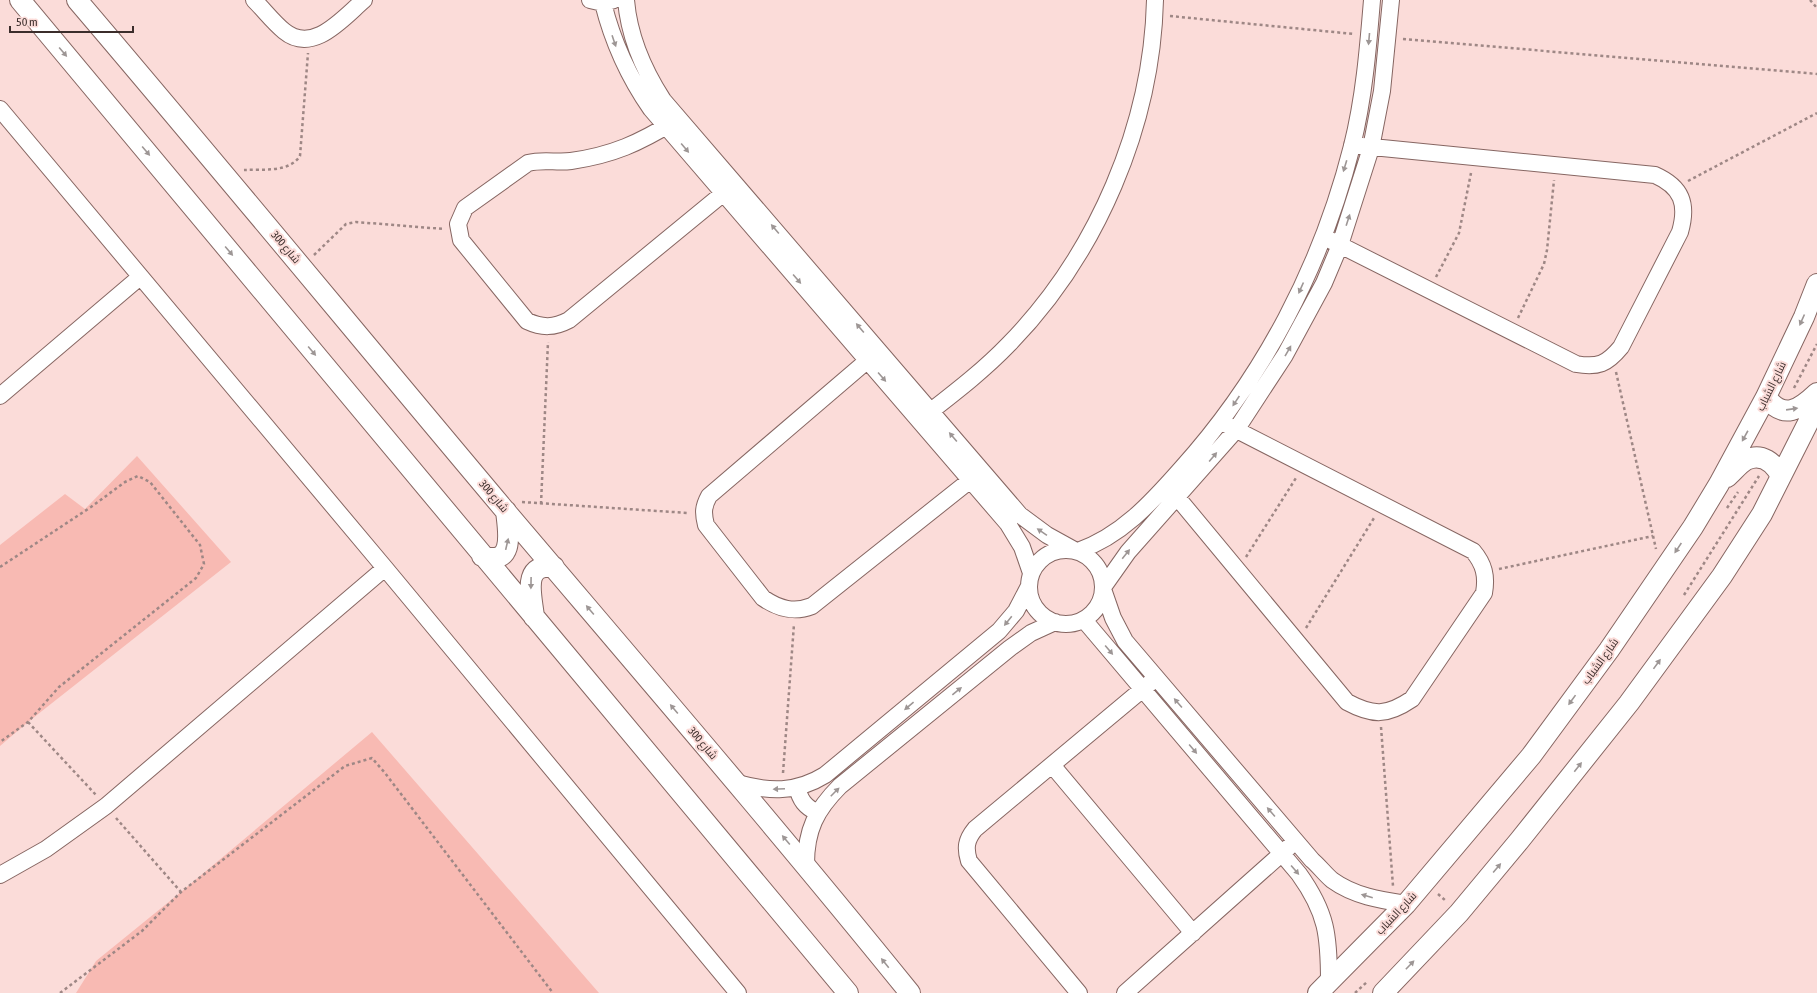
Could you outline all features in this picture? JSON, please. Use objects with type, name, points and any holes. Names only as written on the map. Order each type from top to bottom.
[{"type":"street","points":[[20,0],[482,556],[848,993]]},
{"type":"street","name":"شارع 300","points":[[77,0],[303,267],[501,505],[806,864],[910,993]]},
{"type":"street","points":[[254,0],[284,32],[294,37],[309,39],[316,38],[326,32],[364,0]]},
{"type":"street","points":[[626,0],[632,34],[639,57],[673,122],[724,193],[873,356],[976,475],[1020,515],[1047,535],[1093,561],[1101,572],[1104,589],[1113,618],[1125,641],[1296,841],[1332,879],[1354,892],[1400,903]]},
{"type":"street","points":[[602,1],[616,48],[626,69],[646,102],[673,122],[736,183],[873,356],[931,411],[1016,535],[1028,560],[1030,598],[1039,613],[1055,622],[1065,624],[1084,620],[1097,608],[1104,589],[1128,552],[1221,422],[1267,353],[1296,300],[1324,237],[1352,145],[1366,71],[1372,0]]},
{"type":"street","points":[[737,783],[760,789],[782,790],[812,783],[825,775],[999,631],[1016,611],[1042,558],[1049,553],[1058,550],[1077,551],[1096,545],[1113,535],[1171,491],[1236,430],[1263,390],[1302,326],[1324,283],[1340,245],[1371,148],[1382,91],[1389,38],[1391,0]]},
{"type":"street","points":[[931,411],[972,379],[1010,343],[1034,315],[1074,262],[1100,216],[1120,169],[1137,119],[1148,69],[1154,7]]},
{"type":"street","points":[[0,109],[385,568],[738,993]]},
{"type":"street","points":[[673,122],[627,148],[598,157],[569,161],[538,161],[528,163],[465,208],[460,219],[458,230],[461,240],[527,321],[537,326],[548,327],[559,325],[569,320],[736,183]]},
{"type":"street","points":[[1324,237],[1576,364],[1589,367],[1601,365],[1612,358],[1621,347],[1680,232],[1684,217],[1683,202],[1675,188],[1666,180],[1655,175],[1352,145]]},
{"type":"street","points":[[0,396],[140,277]]},
{"type":"street","name":"شارع الشباب","points":[[1324,988],[1400,903],[1425,880],[1532,756],[1609,650],[1662,573],[1719,484],[1766,397],[1804,316],[1817,284]]},
{"type":"street","points":[[873,356],[709,496],[704,505],[703,514],[706,525],[763,598],[774,606],[786,610],[803,609],[812,606],[976,475]]},
{"type":"street","points":[[1766,397],[1771,404],[1779,409],[1787,411],[1796,410],[1803,406],[1817,393]]},
{"type":"street","points":[[1383,993],[1459,913],[1519,841],[1629,703],[1722,576],[1762,514],[1817,405]]},
{"type":"street","points":[[1171,491],[1347,702],[1362,711],[1380,713],[1397,709],[1412,699],[1479,602],[1484,592],[1486,582],[1485,572],[1481,561],[1473,551],[1221,422]]},
{"type":"street","points":[[1719,484],[1746,460],[1756,457],[1767,459],[1776,466],[1781,476]]},
{"type":"street","points":[[482,556],[489,558],[497,557],[503,554],[508,547],[509,540],[501,505]]},
{"type":"street","points":[[534,617],[530,581],[532,575],[541,567],[554,567]]},
{"type":"street","points":[[0,875],[46,849],[106,806],[385,568]]},
{"type":"street","points":[[1084,620],[1312,893],[1322,913],[1328,934],[1324,988]]},
{"type":"street","points":[[806,864],[806,848],[818,813],[827,800],[840,786],[1010,648],[1031,633],[1055,622]]},
{"type":"street","points":[[1078,993],[969,861],[966,853],[966,844],[969,836],[975,829],[1156,677]]},
{"type":"street","points":[[1052,765],[1193,933]]},
{"type":"street","points":[[797,787],[803,803],[818,813]]},
{"type":"street","points":[[1125,993],[1296,841]]},
{"type":"path","points":[[1810,0],[1817,8]]},
{"type":"path","points":[[1154,7],[1369,36]]},
{"type":"path","points":[[1389,38],[1817,74]]},
{"type":"path","points":[[223,172],[285,168],[296,161],[301,149],[309,39]]},
{"type":"path","points":[[1675,188],[1817,114]]},
{"type":"path","points":[[1429,290],[1458,233],[1474,157]]},
{"type":"path","points":[[1511,331],[1544,264],[1547,250],[1555,165]]},
{"type":"path","points":[[303,267],[346,224],[356,222],[458,230]]},
{"type":"path","points":[[541,504],[548,327]]},
{"type":"path","points":[[1793,391],[1817,344]]},
{"type":"path","points":[[1612,358],[1662,573]]},
{"type":"path","points":[[1237,571],[1304,465]]},
{"type":"path","points":[[0,567],[91,507],[125,482],[138,476],[150,482],[200,545],[204,564],[196,578],[58,687],[28,722],[0,742]]},
{"type":"path","points":[[501,505],[541,504],[703,514]]},
{"type":"path","points":[[1297,642],[1383,505]]},
{"type":"path","points":[[1485,572],[1653,536]]},
{"type":"path","points":[[782,790],[796,610]]},
{"type":"path","points":[[1380,713],[1400,903]]},
{"type":"path","points":[[60,993],[142,931],[181,892],[345,766],[372,758],[390,779],[553,993]]},
{"type":"path","points":[[1425,880],[1459,913]]},
{"type":"shaded area","points":[[137,456],[231,562],[28,722],[0,746],[0,545],[65,494],[85,509]]},
{"type":"shaded area","points":[[372,732],[599,993],[76,993],[96,961]]}]
